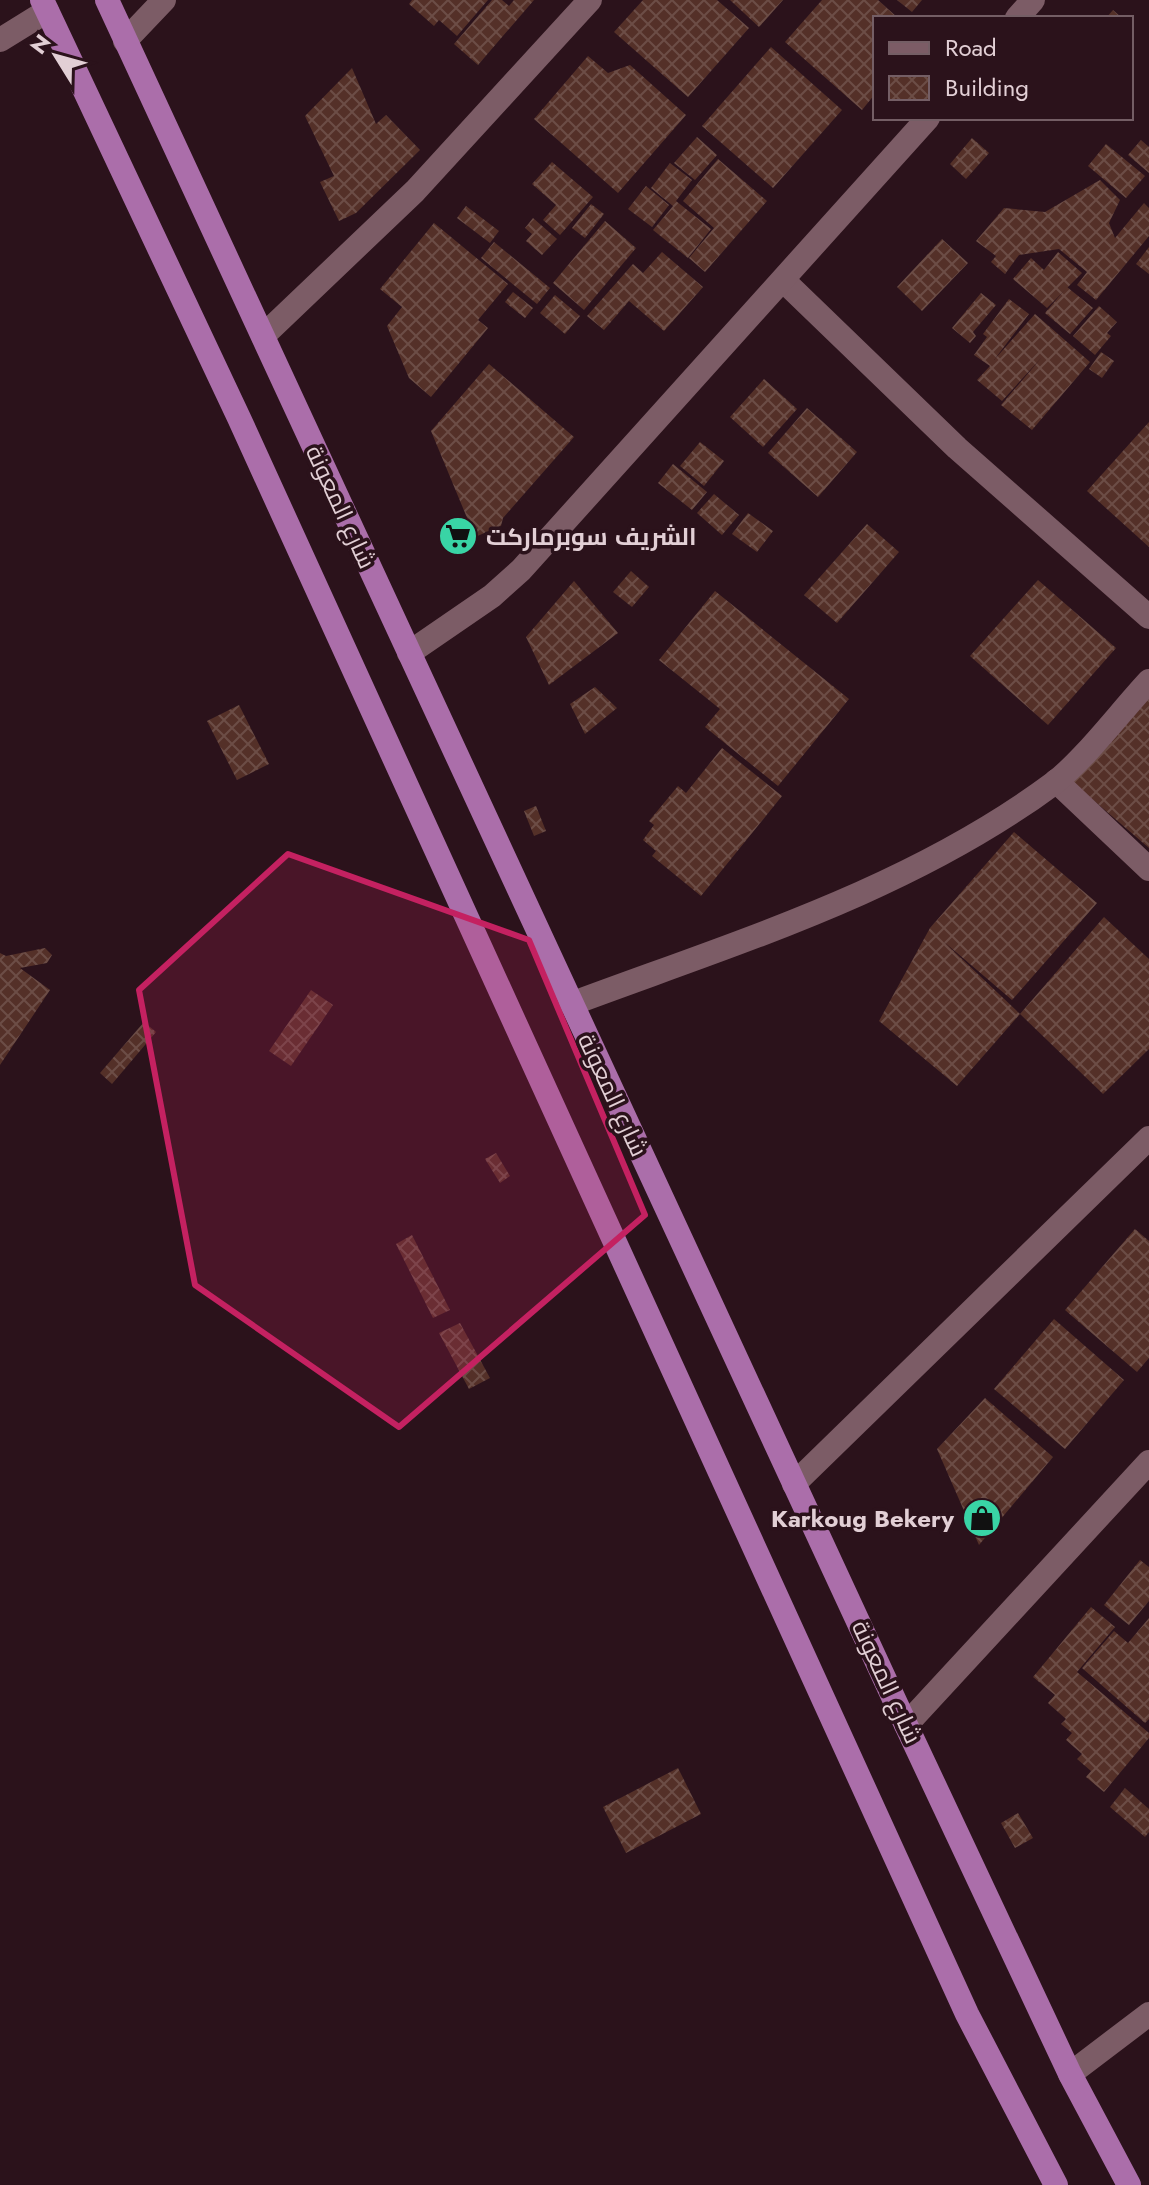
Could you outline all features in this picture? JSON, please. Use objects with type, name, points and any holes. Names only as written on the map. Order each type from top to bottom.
[{"type":"highway","name":"شارع المعونة","points":[[107,0],[906,1725],[1070,2074],[1129,2185]]},
{"type":"highway","points":[[44,6],[214,363],[967,2014],[1056,2185]]},
{"type":"street","points":[[125,41],[164,0]]},
{"type":"street","points":[[263,336],[415,191],[590,0]]},
{"type":"street","points":[[1019,16],[1033,0]]},
{"type":"street","points":[[0,40],[44,6]]},
{"type":"street","points":[[409,653],[492,596],[521,570],[926,120]]},
{"type":"street","points":[[784,281],[957,448],[1149,617]]},
{"type":"street","points":[[571,1004],[863,894],[941,854],[1056,781],[1149,681]]},
{"type":"street","points":[[1056,781],[1149,869]]},
{"type":"street","points":[[794,1484],[1149,1138]]},
{"type":"street","points":[[906,1725],[1149,1462]]},
{"type":"street","points":[[1070,2074],[1149,2014]]},
{"type":"highlighted area","points":[[288,854],[529,940],[645,1215],[399,1427],[195,1285],[139,990]]},
{"type":"building","points":[[412,0],[488,0],[457,36],[439,20],[434,26],[409,4]]},
{"type":"building","points":[[492,0],[502,0],[509,6],[514,0],[534,0],[478,65],[454,44]]},
{"type":"building","points":[[643,0],[717,0],[749,28],[688,97],[614,32]]},
{"type":"building","points":[[730,0],[783,0],[759,27]]},
{"type":"building","points":[[822,0],[878,0],[896,16],[873,16],[873,96],[862,110],[785,42]]},
{"type":"building","points":[[897,0],[922,0],[912,12]]},
{"type":"building","points":[[771,47],[842,110],[773,188],[702,126]]},
{"type":"building","points":[[588,56],[608,73],[630,65],[686,115],[618,193],[534,119]]},
{"type":"building","points":[[352,68],[376,124],[386,115],[420,150],[356,213],[339,221],[320,182],[334,176],[305,116]]},
{"type":"building","points":[[697,137],[717,155],[695,180],[674,163]]},
{"type":"building","points":[[972,138],[989,153],[966,179],[950,164]]},
{"type":"building","points":[[1141,140],[1149,147],[1149,173],[1128,155]]},
{"type":"building","points":[[1106,144],[1145,176],[1126,198],[1088,166]]},
{"type":"building","points":[[718,159],[767,201],[705,272],[689,258],[714,228],[683,201]]},
{"type":"building","points":[[552,162],[593,197],[560,235],[543,220],[556,205],[532,184]]},
{"type":"building","points":[[670,163],[692,180],[676,201],[711,229],[688,258],[653,230],[673,206],[651,188]]},
{"type":"building","points":[[1100,180],[1120,200],[1109,223],[1115,238],[1144,203],[1149,208],[1149,236],[1096,300],[1077,285],[1087,272],[1059,249],[1019,255],[1005,274],[991,262],[996,256],[976,241],[1004,208],[1045,212]]},
{"type":"building","points":[[646,186],[669,205],[652,227],[628,209]]},
{"type":"building","points":[[591,204],[604,214],[585,238],[572,228]]},
{"type":"building","points":[[466,206],[499,231],[490,243],[457,218]]},
{"type":"building","points":[[533,218],[557,239],[542,255],[526,241],[532,234],[525,228]]},
{"type":"building","points":[[605,221],[636,248],[584,310],[553,283]]},
{"type":"building","points":[[434,223],[508,284],[478,320],[488,328],[431,397],[409,378],[387,326],[402,307],[380,289]]},
{"type":"building","points":[[942,239],[968,263],[922,311],[897,287]]},
{"type":"building","points":[[494,242],[550,288],[537,304],[481,258]]},
{"type":"building","points":[[1149,247],[1149,274],[1136,264]]},
{"type":"building","points":[[662,252],[703,287],[664,331],[629,301],[604,330],[587,316],[633,264],[643,273]]},
{"type":"building","points":[[1058,252],[1082,273],[1047,308],[1013,279],[1031,258],[1044,270]]},
{"type":"building","points":[[1067,287],[1093,308],[1070,334],[1045,313]]},
{"type":"building","points":[[513,292],[533,308],[525,318],[505,302]]},
{"type":"building","points":[[981,293],[996,305],[973,332],[976,336],[970,343],[952,328]]},
{"type":"building","points":[[555,295],[580,316],[565,334],[540,313]]},
{"type":"building","points":[[1009,299],[1029,314],[994,360],[1035,314],[1090,362],[1032,430],[1001,405],[1042,357],[1002,401],[977,380],[990,366],[974,355],[987,337],[983,334]]},
{"type":"building","points":[[1099,306],[1117,322],[1107,333],[1111,336],[1095,355],[1073,336]]},
{"type":"building","points":[[1101,352],[1114,361],[1102,378],[1089,369]]},
{"type":"building","points":[[489,364],[574,437],[503,518],[501,526],[475,537],[431,431]]},
{"type":"building","points":[[764,379],[797,409],[763,447],[730,417]]},
{"type":"building","points":[[807,408],[857,452],[818,497],[768,453]]},
{"type":"building","points":[[1149,422],[1149,547],[1087,491]]},
{"type":"building","points":[[700,442],[724,461],[704,486],[680,466]]},
{"type":"building","points":[[673,464],[707,492],[692,510],[658,483]]},
{"type":"building","points":[[714,494],[739,515],[722,535],[697,513]]},
{"type":"building","points":[[748,513],[773,531],[757,552],[732,534]]},
{"type":"building","points":[[867,524],[899,552],[837,623],[804,595]]},
{"type":"building","points":[[631,571],[649,587],[632,607],[613,592]]},
{"type":"building","points":[[1038,580],[1116,648],[1048,725],[970,656]]},
{"type":"building","points":[[574,581],[618,633],[549,685],[526,637]]},
{"type":"building","points":[[715,591],[849,699],[778,786],[705,727],[720,709],[659,660]]},
{"type":"building","points":[[595,687],[617,708],[585,734],[570,704]]},
{"type":"building","points":[[1149,691],[1149,848],[1071,781]]},
{"type":"building","points":[[239,705],[269,764],[237,780],[207,721]]},
{"type":"building","points":[[722,748],[782,796],[701,896],[652,856],[656,851],[643,840],[654,825],[649,821],[678,786],[686,793]]},
{"type":"building","points":[[536,806],[546,831],[534,836],[524,811]]},
{"type":"building","points":[[1014,832],[1097,903],[1012,1000],[943,941],[1020,1014],[957,1086],[879,1021],[930,928]]},
{"type":"building","points":[[1104,917],[1149,959],[1149,1049],[1103,1094],[1020,1014]]},
{"type":"building","points":[[45,948],[52,955],[47,963],[20,968],[50,990],[0,1065],[0,953],[6,956]]},
{"type":"building","points":[[311,990],[333,1005],[291,1066],[269,1051]]},
{"type":"building","points":[[144,1022],[156,1032],[112,1084],[100,1073]]},
{"type":"building","points":[[496,1153],[510,1176],[500,1183],[485,1159]]},
{"type":"building","points":[[1135,1229],[1149,1241],[1149,1358],[1137,1372],[1065,1310]]},
{"type":"building","points":[[412,1235],[450,1310],[433,1318],[396,1244]]},
{"type":"building","points":[[1054,1319],[1124,1380],[1065,1449],[994,1389]]},
{"type":"building","points":[[460,1323],[490,1378],[469,1389],[439,1333]]},
{"type":"building","points":[[985,1398],[1053,1457],[979,1545],[937,1449]]},
{"type":"building","points":[[1140,1560],[1149,1567],[1149,1601],[1129,1625],[1104,1605]]},
{"type":"building","points":[[1091,1607],[1115,1627],[1077,1672],[1149,1733],[1149,1738],[1104,1792],[1086,1777],[1091,1771],[1077,1759],[1082,1754],[1066,1740],[1072,1733],[1061,1724],[1066,1719],[1048,1703],[1055,1695],[1033,1677]]},
{"type":"building","points":[[1149,1618],[1149,1719],[1145,1723],[1082,1668],[1114,1631],[1128,1643]]},
{"type":"building","points":[[678,1768],[701,1814],[626,1853],[603,1807]]},
{"type":"building","points":[[1125,1788],[1149,1809],[1149,1832],[1145,1837],[1110,1807]]},
{"type":"building","points":[[1018,1813],[1033,1838],[1015,1848],[1001,1823]]},
{"type":"place","name":"الشريف سوبرماركت","points":[[458,536]]},
{"type":"place","name":"Karkoug Bekery","points":[[982,1518]]}]
